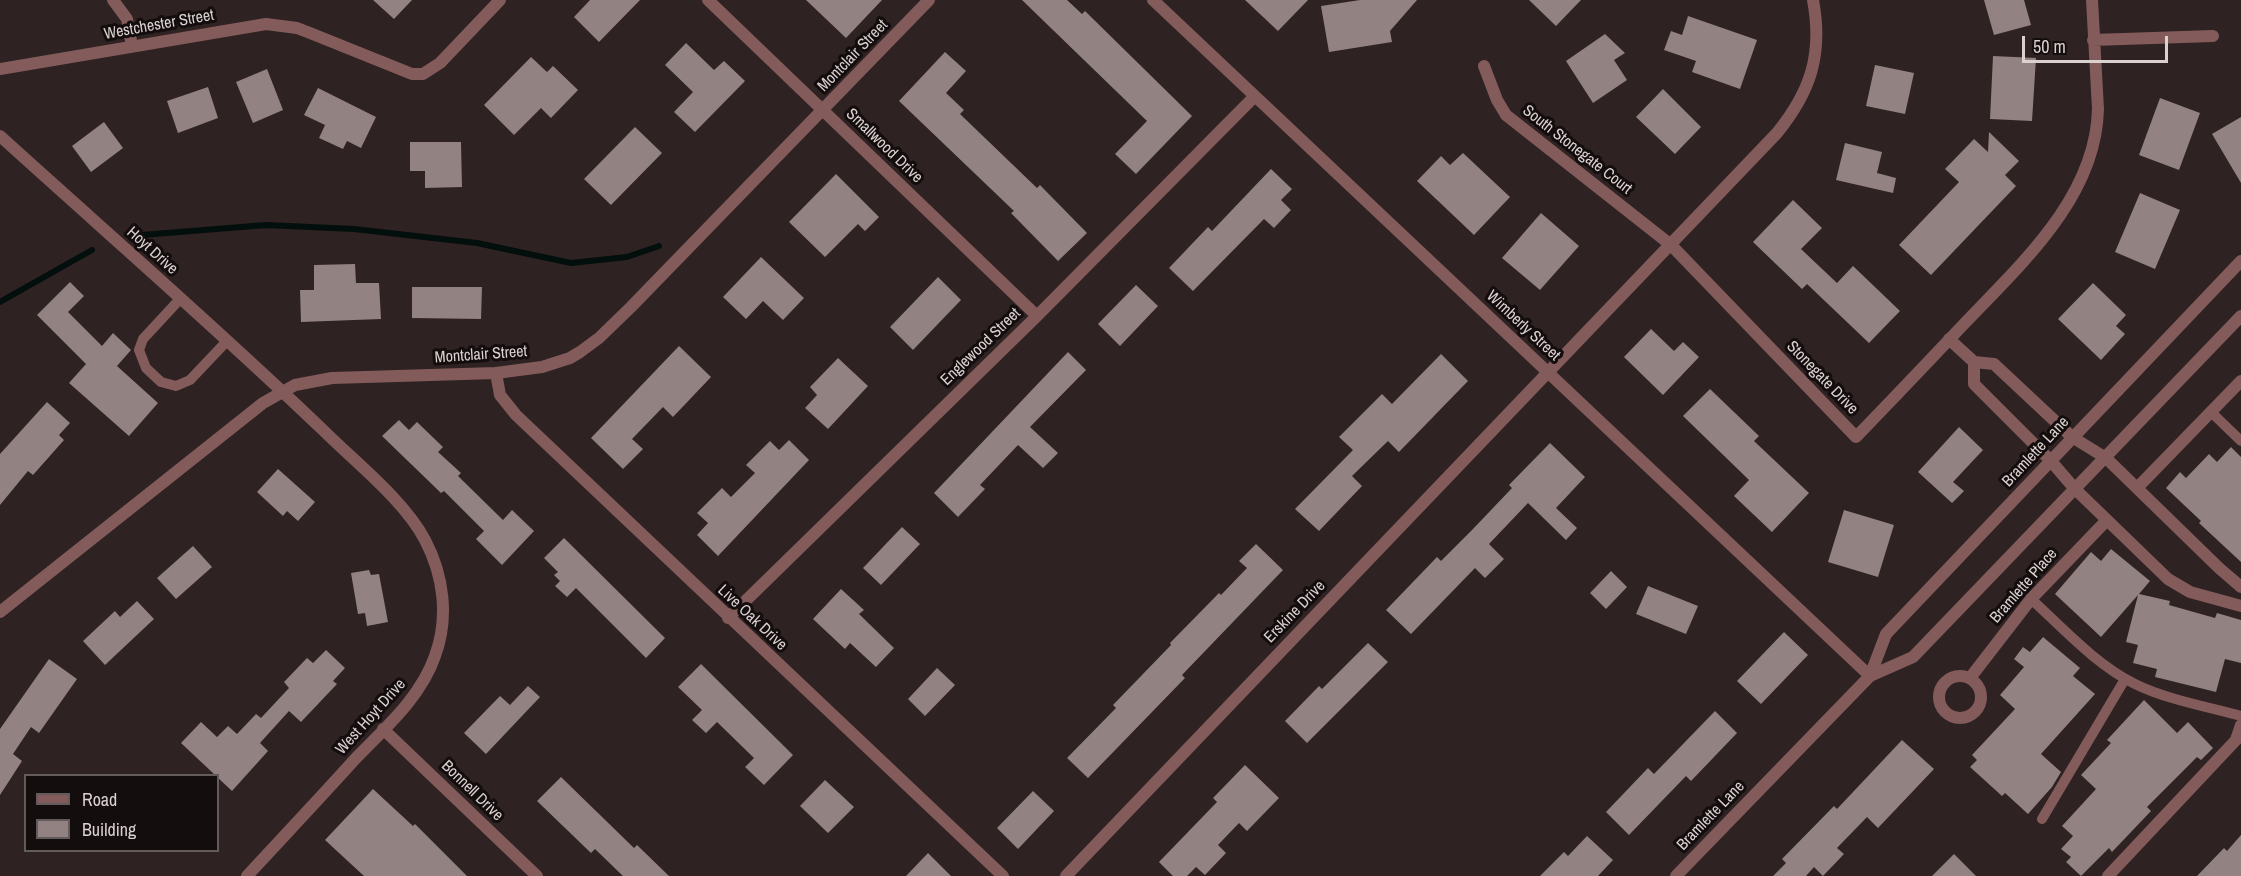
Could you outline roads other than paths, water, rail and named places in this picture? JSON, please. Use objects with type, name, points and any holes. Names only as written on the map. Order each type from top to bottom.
[{"type":"street","points":[[113,0],[125,16],[132,46]]},
{"type":"street","name":"Westchester Street","points":[[0,69],[250,26],[281,25],[310,33],[399,70],[417,75],[429,71],[440,63],[500,0]]},
{"type":"street","name":"Smallwood Drive","points":[[708,0],[1037,316]]},
{"type":"street","name":"Montclair Street","points":[[0,612],[243,417],[282,391],[307,381],[332,378],[496,373],[550,365],[570,358],[590,345],[631,307],[929,0]]},
{"type":"street","name":"Wimberly Street","points":[[1153,0],[1870,676]]},
{"type":"street","points":[[1548,371],[1764,148],[1799,104],[1811,77],[1815,59],[1817,36],[1813,0]]},
{"type":"street","name":"Stonegate Drive","points":[[1671,244],[1856,437],[2046,236],[2077,183],[2092,148],[2097,126],[2092,0]]},
{"type":"street","points":[[2093,40],[2213,36]]},
{"type":"street","name":"South Stonegate Court","points":[[1484,66],[1497,100],[1514,122],[1671,244]]},
{"type":"street","name":"Englewood Street","points":[[728,618],[1037,316],[1254,96]]},
{"type":"street","name":"Hoyt Drive","points":[[0,136],[282,391]]},
{"type":"street","name":"Bramlette Lane","points":[[1870,676],[1886,634],[2241,261]]},
{"type":"street","name":"Bramlette Lane","points":[[1676,876],[1870,676],[1913,657],[2241,316]]},
{"type":"street","points":[[1949,339],[1974,362],[1994,364],[2072,437],[2106,458],[2241,587]]},
{"type":"street","points":[[1974,362],[1974,384],[2050,460],[2075,489],[2168,579],[2198,594],[2241,606]]},
{"type":"street","name":"Erskine Drive","points":[[1066,876],[1548,371]]},
{"type":"street","name":"Live Oak Drive","points":[[496,373],[500,395],[516,415],[1003,876]]},
{"type":"street","points":[[2137,488],[2241,381]]},
{"type":"street","name":"West Hoyt Drive","points":[[247,876],[416,692],[435,658],[443,615],[443,601],[437,571],[425,541],[401,507],[282,391]]},
{"type":"street","name":"Bramlette Place","points":[[1970,678],[2031,599],[2107,520]]},
{"type":"street","points":[[2108,876],[2236,740],[2241,725]]},
{"type":"street","name":"Bonnell Drive","points":[[383,729],[537,876]]},
{"type":"lane","points":[[180,299],[143,339],[139,350],[146,368],[161,382],[176,386],[190,380],[227,341]]},
{"type":"lane","points":[[2211,412],[2241,441]]},
{"type":"lane","points":[[2031,599],[2100,662],[2126,679],[2150,690],[2241,716]]},
{"type":"lane","points":[[2042,819],[2126,679]]},
{"type":"waterway","points":[[142,235],[266,225],[354,229],[477,243],[571,263],[627,257],[659,246]]},
{"type":"waterway","points":[[0,302],[92,250]]}]
